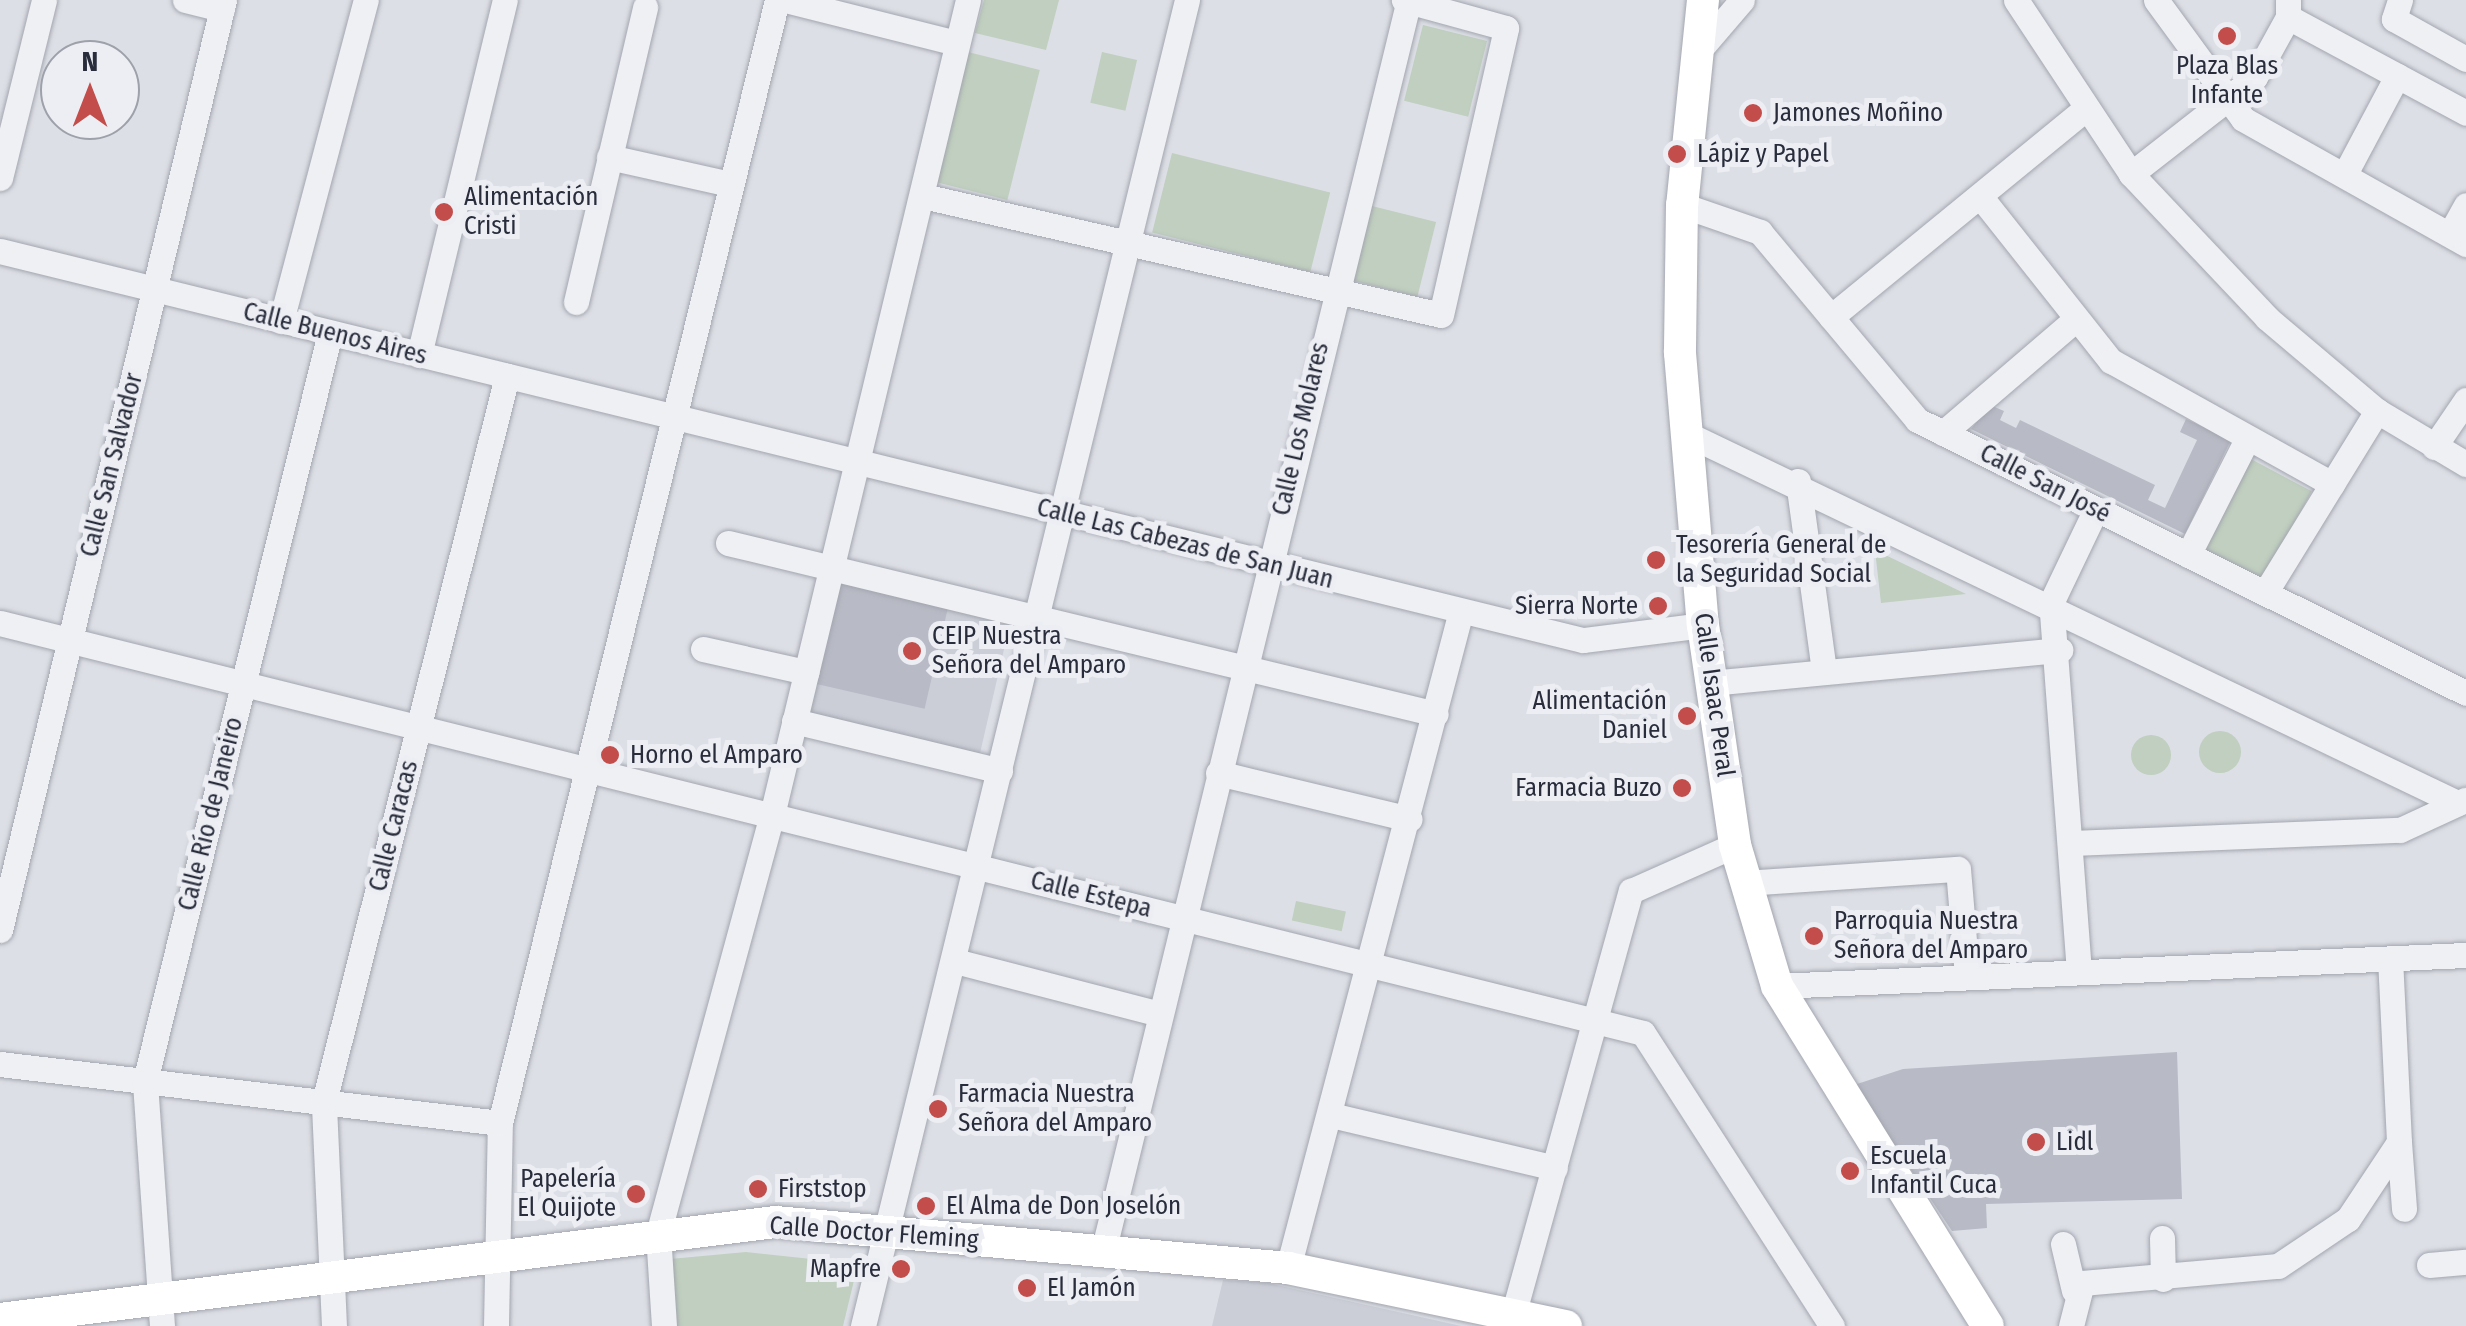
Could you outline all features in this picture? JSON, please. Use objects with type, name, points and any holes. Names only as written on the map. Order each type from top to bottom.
[{"type":"main road","name":"Calle Isaac Peral","points":[[1703,0],[1702,48],[1682,204],[1689,434],[1710,683],[1744,883],[1777,986],[1988,1326]]},
{"type":"main road","name":"Calle Doctor Fleming","points":[[0,1319],[162,1314],[332,1281],[490,1257],[776,1222],[1288,1268],[1513,1320],[1566,1326]]},
{"type":"street","points":[[0,178],[44,0]]},
{"type":"street","points":[[185,0],[223,4]]},
{"type":"street","points":[[281,320],[366,0]]},
{"type":"street","points":[[419,355],[504,0]]},
{"type":"street","points":[[496,1326],[490,1257],[500,1123],[670,417],[777,0]]},
{"type":"street","points":[[785,0],[956,43]]},
{"type":"street","points":[[664,1326],[658,1234],[772,816],[968,0]]},
{"type":"street","points":[[863,1326],[1187,0]]},
{"type":"street","points":[[923,196],[1440,315],[1506,28],[1407,0]]},
{"type":"street","name":"Calle Los Molares","points":[[1102,1252],[1156,1012],[1246,668],[1334,290],[1407,0]]},
{"type":"street","points":[[1702,48],[1742,0]]},
{"type":"street","points":[[2016,0],[2131,174],[2267,318],[2377,411],[2466,464]]},
{"type":"street","points":[[2156,0],[2243,119],[2346,172],[2458,239],[2466,204]]},
{"type":"street","points":[[2400,0],[2394,19],[2466,59]]},
{"type":"street","name":"Calle San Salvador","points":[[0,930],[223,4]]},
{"type":"street","points":[[576,302],[645,7]]},
{"type":"street","points":[[2131,174],[2255,77],[2288,9],[2466,113]]},
{"type":"street","points":[[2346,172],[2397,76]]},
{"type":"street","points":[[1831,317],[2086,108]]},
{"type":"street","points":[[608,157],[730,184]]},
{"type":"street","points":[[1980,196],[2111,361],[2246,442],[2332,484]]},
{"type":"street","name":"Calle San José","points":[[1682,204],[1760,232],[1917,420],[2466,693]]},
{"type":"street","name":"Calle Buenos Aires","points":[[0,252],[670,417]]},
{"type":"street","points":[[1942,432],[2075,320]]},
{"type":"street","name":"Calle Río de Janeiro","points":[[162,1314],[145,1081],[330,333]]},
{"type":"street","name":"Calle Caracas","points":[[334,1326],[324,1102],[507,376]]},
{"type":"street","points":[[2434,447],[2466,400]]},
{"type":"street","points":[[2265,593],[2377,411]]},
{"type":"street","name":"Calle Las Cabezas de San Juan","points":[[670,417],[1583,640],[1703,625]]},
{"type":"street","points":[[1689,434],[1798,481],[2462,801]]},
{"type":"street","points":[[2188,556],[2246,442]]},
{"type":"street","points":[[1798,481],[1824,672]]},
{"type":"street","points":[[2079,972],[2060,650],[2050,603],[2096,509]]},
{"type":"street","points":[[728,543],[1436,714]]},
{"type":"street","points":[[1288,1268],[1410,819],[1461,612]]},
{"type":"street","name":"Calle Estepa","points":[[0,622],[1643,1033],[1832,1326]]},
{"type":"street","points":[[702,649],[806,672]]},
{"type":"street","points":[[1710,683],[2060,650]]},
{"type":"street","points":[[794,721],[1000,771]]},
{"type":"street","points":[[1218,773],[1410,819]]},
{"type":"street","points":[[2072,843],[2400,830],[2462,801]]},
{"type":"street","points":[[1513,1320],[1632,891],[1736,845]]},
{"type":"street","points":[[1744,883],[1958,869],[1966,977]]},
{"type":"street","points":[[1777,986],[2466,955]]},
{"type":"street","points":[[2390,959],[2404,1209]]},
{"type":"street","points":[[955,961],[1156,1012]]},
{"type":"street","points":[[0,1064],[500,1123]]},
{"type":"street","points":[[1331,1115],[1555,1168]]},
{"type":"street","points":[[2074,1291],[2264,1269],[2315,1245],[2360,1205],[2399,1142]]},
{"type":"street","points":[[2162,1238],[2163,1279]]},
{"type":"street","points":[[2064,1244],[2074,1291],[2071,1326]]},
{"type":"street","points":[[2429,1265],[2466,1262]]},
{"type":"shaded area","name":"CEIP Nuestra Señora del Amparo","points":[[838,577],[1011,617],[980,753],[807,713]]},
{"type":"shaded area","points":[[1223,1280],[1268,1283],[1461,1326],[1212,1326]]},
{"type":"green space","points":[[984,0],[1059,0],[1046,50],[975,33]]},
{"type":"green space","points":[[1423,25],[1487,41],[1468,117],[1404,101]]},
{"type":"green space","points":[[968,52],[1040,70],[1007,200],[936,182]]},
{"type":"green space","points":[[1102,52],[1137,60],[1125,111],[1090,103]]},
{"type":"green space","points":[[1172,153],[1330,192],[1310,272],[1152,233]]},
{"type":"green space","points":[[1372,206],[1436,222],[1417,297],[1353,281]]},
{"type":"green space","points":[[2249,458],[2312,491],[2264,581],[2201,548]]},
{"type":"green space","points":[[1875,550],[1966,594],[1881,603]]},
{"type":"green space","points":[[2220,731],[2235,737],[2241,752],[2235,767],[2220,773],[2205,767],[2199,752],[2205,737]]},
{"type":"green space","points":[[2151,735],[2165,741],[2171,755],[2165,769],[2151,775],[2137,769],[2131,755],[2137,741]]},
{"type":"green space","points":[[1296,901],[1346,912],[1342,931],[1292,921]]},
{"type":"green space","points":[[746,1252],[858,1264],[843,1326],[676,1326],[670,1259]]},
{"type":"building","points":[[1990,405],[2004,411],[2000,420],[2016,428],[2020,420],[2155,485],[2148,500],[2165,508],[2197,440],[2180,432],[2186,419],[2231,440],[2185,534],[1971,429]]},
{"type":"building","points":[[838,577],[949,603],[925,709],[813,683]]},
{"type":"building","name":"Lidl","points":[[2177,1052],[2182,1199],[1986,1204],[1987,1228],[1952,1231],[1854,1085],[1903,1069]]},
{"type":"place","name":"Plaza Blas Infante","points":[[2227,36]]},
{"type":"place","name":"Jamones Moñino","points":[[1753,113]]},
{"type":"place","name":"Lápiz y Papel","points":[[1677,154]]},
{"type":"place","name":"Alimentación Cristi","points":[[444,212]]},
{"type":"place","name":"Tesorería General de la Seguridad Social","points":[[1656,560]]},
{"type":"place","name":"Sierra Norte","points":[[1658,606]]},
{"type":"place","name":"CEIP Nuestra Señora del Amparo","points":[[912,651]]},
{"type":"place","name":"Alimentación Daniel","points":[[1687,716]]},
{"type":"place","name":"Horno el Amparo","points":[[610,755]]},
{"type":"place","name":"Farmacia Buzo","points":[[1682,788]]},
{"type":"place","name":"Parroquia Nuestra Señora del Amparo","points":[[1814,936]]},
{"type":"place","name":"Farmacia Nuestra Señora del Amparo","points":[[938,1109]]},
{"type":"place","name":"Lidl","points":[[2036,1142]]},
{"type":"place","name":"Escuela Infantil Cuca","points":[[1850,1171]]},
{"type":"place","name":"Firststop","points":[[758,1189]]},
{"type":"place","name":"Papelería El Quijote","points":[[636,1194]]},
{"type":"place","name":"El Alma de Don Joselón","points":[[926,1206]]},
{"type":"place","name":"Mapfre","points":[[901,1269]]},
{"type":"place","name":"El Jamón","points":[[1027,1288]]}]
